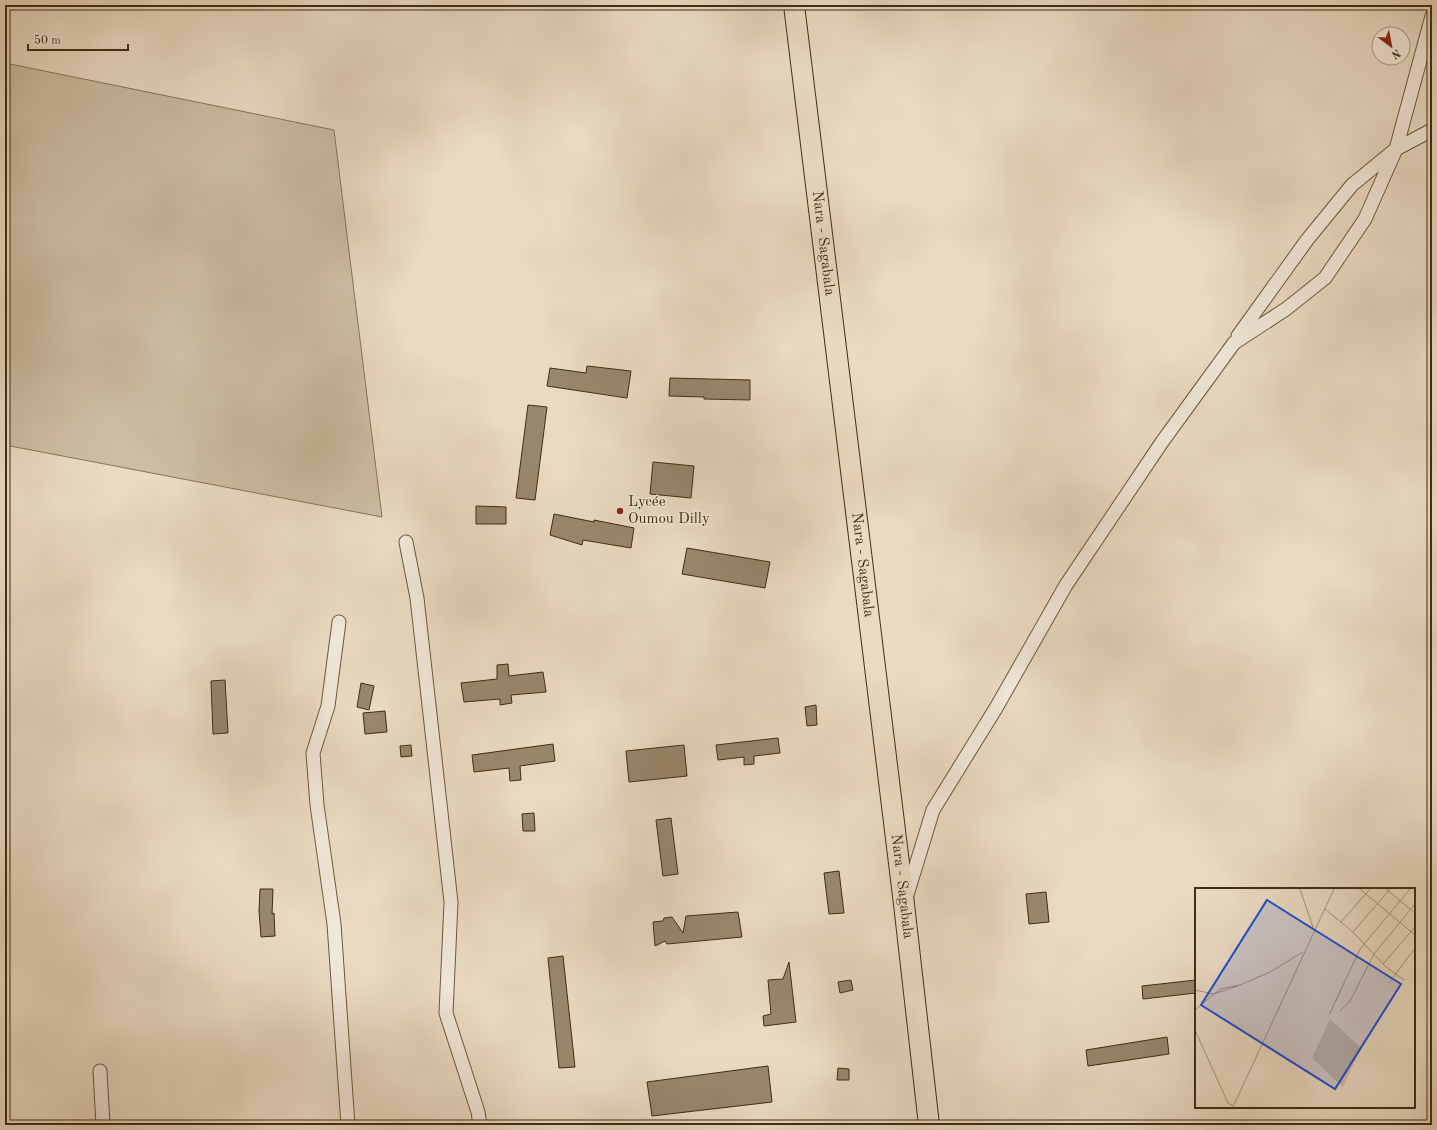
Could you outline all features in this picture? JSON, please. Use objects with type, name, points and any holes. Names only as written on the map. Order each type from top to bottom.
[{"type":"main road","name":"Nara - Sagabala","points":[[794,5],[931,1123]]},
{"type":"street","points":[[1234,343],[1286,309],[1325,278],[1365,220],[1396,149],[1432,16]]},
{"type":"street","points":[[904,904],[934,810],[996,708],[1066,585],[1162,442],[1307,240],[1352,185],[1396,149],[1432,130]]},
{"type":"street","points":[[406,542],[417,598],[451,902],[446,1013],[478,1112],[480,1125]]},
{"type":"street","points":[[339,622],[328,706],[313,753],[317,805],[334,924],[348,1125]]},
{"type":"street","points":[[100,1072],[103,1125]]},
{"type":"shaded area","points":[[5,63],[334,130],[382,517],[5,445]]},
{"type":"building","points":[[587,366],[631,371],[627,398],[547,386],[550,368],[586,373]]},
{"type":"building","points":[[670,378],[750,380],[750,400],[704,399],[704,397],[669,396]]},
{"type":"building","points":[[528,405],[547,407],[535,500],[516,498]]},
{"type":"building","points":[[653,462],[694,466],[691,498],[650,494]]},
{"type":"building","points":[[476,506],[506,507],[506,524],[476,524]]},
{"type":"building","points":[[554,514],[634,528],[631,548],[583,540],[582,545],[550,535]]},
{"type":"building","points":[[687,548],[770,562],[765,588],[682,574]]},
{"type":"building","points":[[508,664],[509,676],[543,672],[546,692],[511,695],[512,703],[500,705],[500,699],[464,702],[461,683],[497,679],[497,665]]},
{"type":"building","points":[[225,680],[228,733],[213,734],[211,681]]},
{"type":"building","points":[[361,683],[374,686],[369,710],[357,707]]},
{"type":"building","points":[[816,705],[817,725],[807,726],[805,707]]},
{"type":"building","points":[[385,711],[387,732],[365,734],[363,713]]},
{"type":"building","points":[[778,738],[780,753],[754,756],[754,764],[744,765],[744,757],[718,760],[716,745]]},
{"type":"building","points":[[553,744],[555,761],[520,766],[521,780],[510,781],[509,768],[474,772],[472,755]]},
{"type":"building","points":[[411,745],[412,756],[401,757],[400,746]]},
{"type":"building","points":[[684,745],[687,776],[629,782],[626,751]]},
{"type":"building","points":[[534,813],[535,831],[523,831],[522,814]]},
{"type":"building","points":[[671,818],[678,874],[663,876],[656,820]]},
{"type":"building","points":[[839,871],[844,913],[829,914],[824,873]]},
{"type":"building","points":[[260,889],[273,889],[272,914],[274,913],[275,936],[261,937],[259,911]]},
{"type":"building","points":[[1046,892],[1049,922],[1029,924],[1026,894]]},
{"type":"building","points":[[738,912],[742,937],[667,944],[665,941],[655,946],[653,922],[663,921],[664,918],[672,917],[683,933],[686,916]]},
{"type":"building","points":[[563,956],[575,1067],[559,1068],[548,958]]},
{"type":"building","points":[[789,962],[796,1022],[764,1026],[763,1016],[771,1014],[768,980],[783,979]]},
{"type":"building","points":[[851,980],[853,990],[840,993],[838,982]]},
{"type":"building","points":[[1195,980],[1195,993],[1143,999],[1142,986]]},
{"type":"building","points":[[1167,1037],[1169,1054],[1088,1066],[1086,1050]]},
{"type":"building","points":[[768,1066],[772,1102],[652,1116],[647,1082]]},
{"type":"building","points":[[838,1068],[849,1069],[849,1080],[837,1080]]},
{"type":"place","name":"Lycée Oumou Dilly","points":[[620,511]]}]
